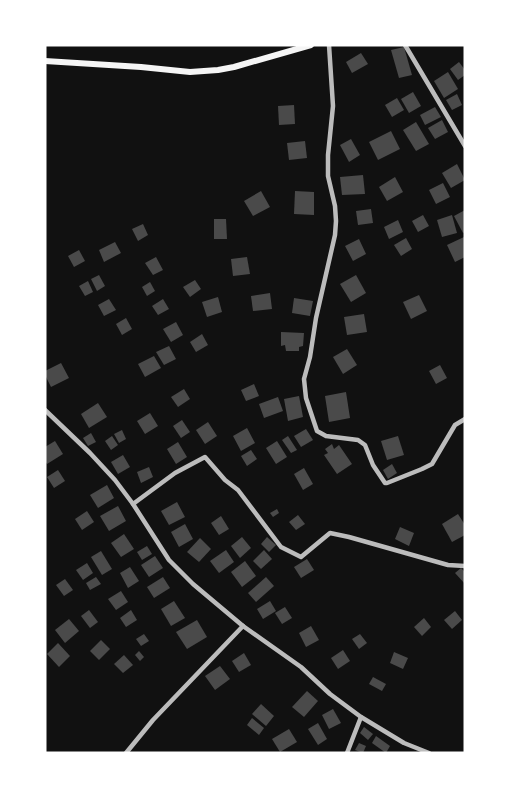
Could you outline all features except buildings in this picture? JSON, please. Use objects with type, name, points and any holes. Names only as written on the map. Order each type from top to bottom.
[{"type":"main road","points":[[45,61],[190,72],[234,67],[311,45]]},
{"type":"street","points":[[328,45],[333,106],[328,176],[336,221],[304,379],[306,398],[314,424],[317,431],[326,436],[358,440],[365,445],[373,465],[387,483],[432,464],[455,425],[465,419]]},
{"type":"street","points":[[405,45],[465,146]]},
{"type":"street","points":[[45,410],[115,480],[169,560],[194,584],[243,626],[301,667],[330,694],[361,717],[404,742],[429,753]]},
{"type":"street","points":[[133,504],[176,472],[205,457],[245,498],[281,547],[301,557],[330,533],[448,565],[465,566]]},
{"type":"street","points":[[126,753],[153,720],[243,626]]},
{"type":"street","points":[[347,753],[361,717]]}]
